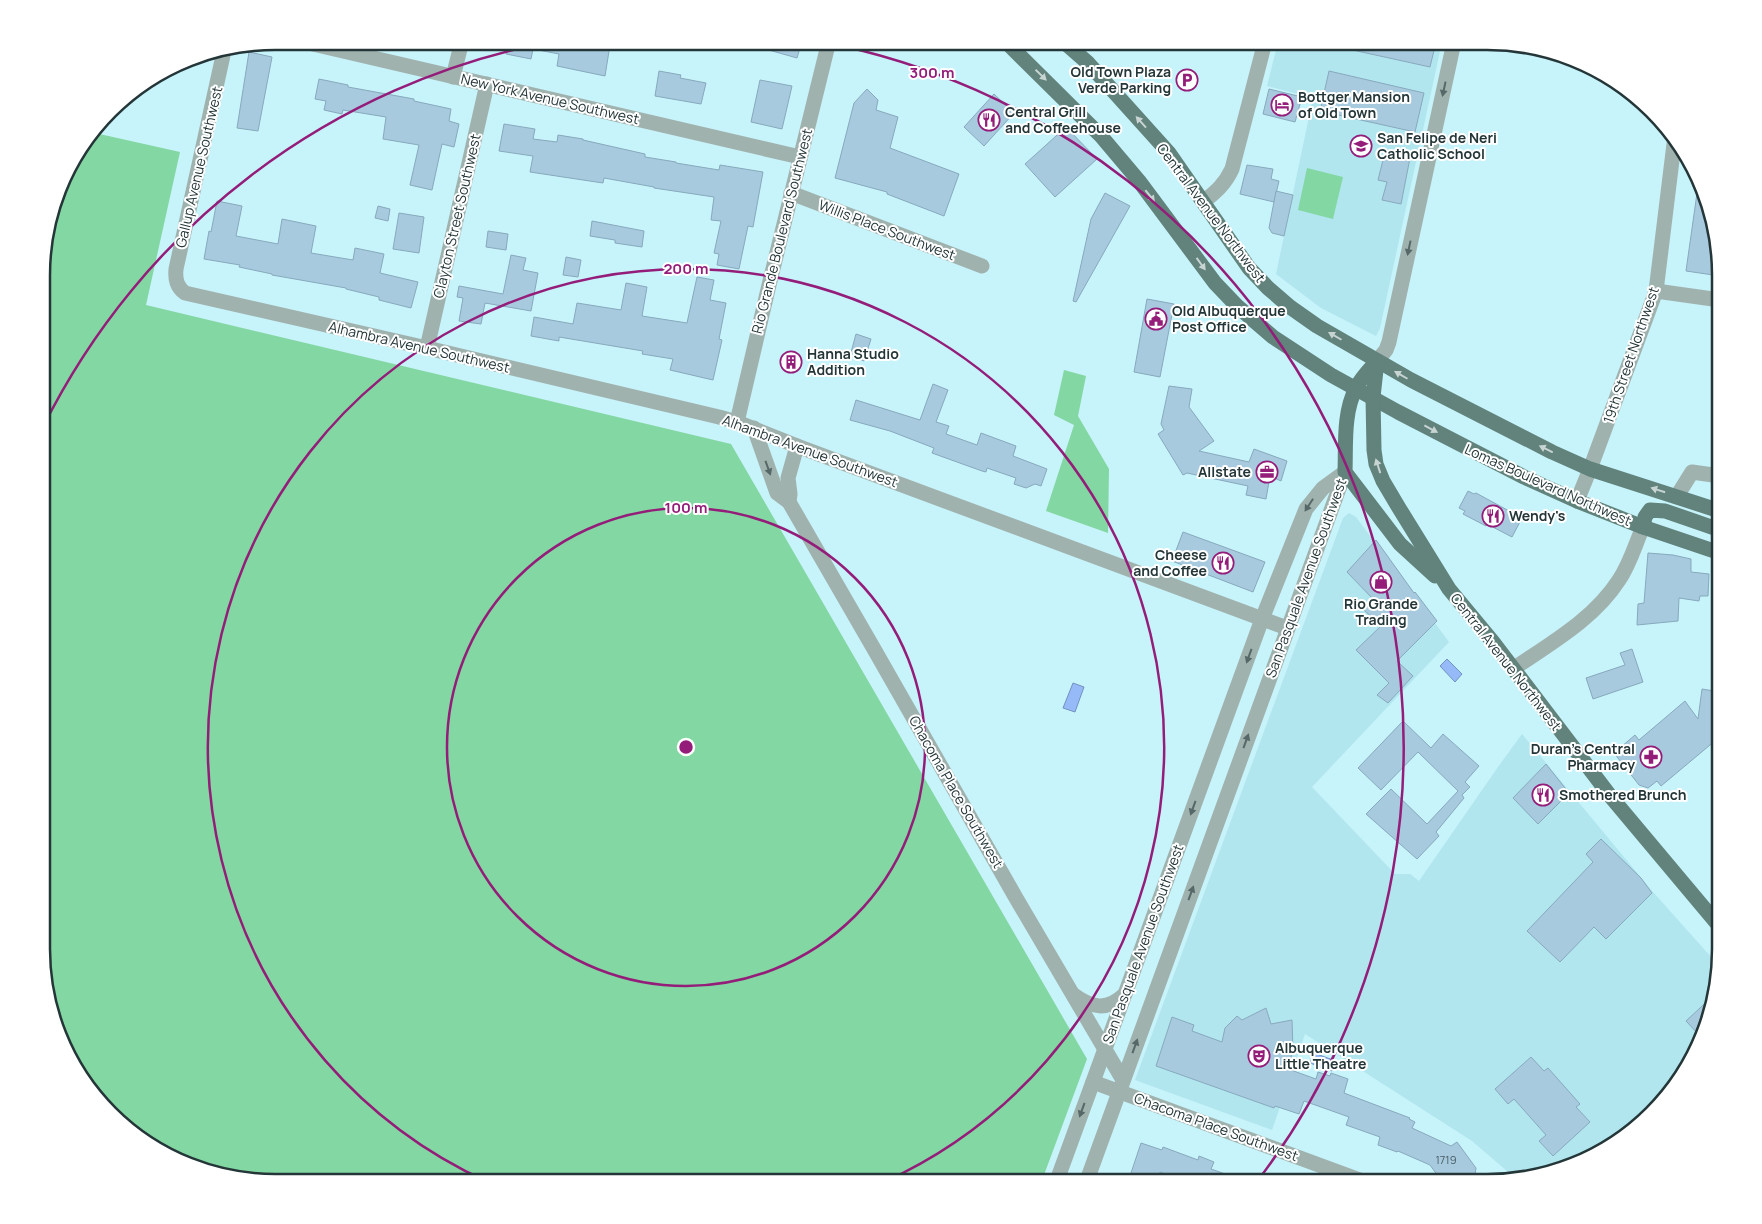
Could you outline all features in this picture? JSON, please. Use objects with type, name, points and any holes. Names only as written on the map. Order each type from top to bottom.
[{"type":"main road","name":"Lomas Boulevard Northwest","points":[[1014,50],[1102,136],[1215,283],[1255,322],[1286,346],[1326,372],[1477,454],[1577,501],[1643,527],[1712,550]]},
{"type":"main road","name":"Central Avenue Northwest","points":[[1073,50],[1088,63],[1169,153],[1249,268],[1268,288],[1290,307],[1317,326],[1378,361],[1373,397],[1374,450],[1376,464],[1383,480],[1449,588],[1611,797],[1712,917]]},
{"type":"main road","points":[[1449,588],[1400,544],[1345,472],[1348,418],[1356,388],[1378,361],[1507,431],[1590,469],[1712,509]]},
{"type":"main road","points":[[1643,527],[1645,517],[1650,510],[1665,511],[1712,527]]},
{"type":"street","name":"New York Avenue Southwest","points":[[338,50],[800,157]]},
{"type":"street","points":[[453,77],[460,50]]},
{"type":"street","name":"Rio Grande Boulevard Southwest","points":[[737,422],[827,50]]},
{"type":"street","points":[[1203,202],[1220,189],[1232,169],[1263,50]]},
{"type":"street","points":[[1378,361],[1389,342],[1452,50]]},
{"type":"street","name":"Gallup Avenue Southwest","points":[[176,283],[176,270],[223,56]]},
{"type":"street","name":"Clayton Street Southwest","points":[[427,348],[487,84]]},
{"type":"street","name":"19th Street Northwest","points":[[1577,501],[1656,290],[1673,149]]},
{"type":"street","name":"Willis Place Southwest","points":[[791,193],[982,266]]},
{"type":"street","name":"Alhambra Avenue Southwest","points":[[176,283],[180,289],[191,295],[427,348],[737,422],[1287,628]]},
{"type":"street","points":[[1656,290],[1712,299]]},
{"type":"street","name":"Chacoma Place Southwest","points":[[754,428],[777,493],[789,502],[1105,1048],[1121,1086]]},
{"type":"street","name":"Chacoma Place Southwest","points":[[789,502],[788,478],[797,446]]},
{"type":"street","name":"San Pasquale Avenue Southwest","points":[[1059,1174],[1262,619],[1306,509],[1323,488],[1345,472]]},
{"type":"street","name":"San Pasquale Avenue Southwest","points":[[1089,1174],[1345,472]]},
{"type":"street","points":[[1677,496],[1692,472],[1712,475]]},
{"type":"street","points":[[1513,669],[1589,616],[1620,579],[1643,527]]},
{"type":"street","points":[[1073,994],[1083,1002],[1101,1006],[1110,1005],[1124,996]]},
{"type":"street","name":"Chacoma Place Southwest","points":[[1092,1082],[1121,1086],[1345,1174]]},
{"type":"shaded area","name":"San Felipe de Neri Catholic School","points":[[1276,50],[1440,50],[1380,328],[1376,336],[1321,308],[1276,274],[1313,98],[1267,86]]},
{"type":"shaded area","points":[[1349,513],[1356,517],[1449,642],[1312,787],[1395,874],[1410,874],[1419,881],[1522,734],[1653,892],[1712,958],[1708,993],[1695,1035],[1682,1062],[1666,1086],[1624,1128],[1587,1151],[1559,1162],[1531,1170],[1509,1173],[1472,1141],[1305,1034],[1272,1130],[1135,1080],[1343,518]]},
{"type":"green space","points":[[100,134],[180,152],[146,305],[731,444],[1087,1059],[1044,1174],[260,1174],[231,1170],[175,1151],[138,1128],[116,1108],[96,1086],[73,1049],[54,993],[50,964],[50,260],[54,231],[67,189],[80,162]]},
{"type":"green space","points":[[1307,168],[1343,177],[1333,219],[1298,210]]},
{"type":"green space","points":[[1064,370],[1086,376],[1078,416],[1109,469],[1108,533],[1046,511],[1074,425],[1054,415]]},
{"type":"water","points":[[1447,659],[1462,674],[1455,682],[1440,666]]},
{"type":"water","points":[[1073,683],[1084,687],[1075,712],[1063,708]]},
{"type":"water","points":[[1314,1053],[1336,1061],[1332,1071],[1310,1063]]},
{"type":"building","points":[[507,50],[533,50],[531,59],[506,54]]},
{"type":"building","points":[[538,50],[609,50],[605,76],[557,66],[559,54]]},
{"type":"building","points":[[769,50],[799,50],[797,58]]},
{"type":"building","points":[[1353,50],[1434,50],[1430,67]]},
{"type":"building","points":[[249,52],[272,57],[258,131],[237,128]]},
{"type":"building","points":[[659,71],[681,75],[680,78],[706,83],[701,104],[655,96]]},
{"type":"building","points":[[1329,71],[1424,93],[1415,132],[1320,111]]},
{"type":"building","points":[[319,79],[348,85],[348,87],[414,99],[414,101],[451,109],[449,121],[459,124],[454,147],[442,144],[432,190],[410,185],[419,145],[383,139],[386,117],[343,110],[342,114],[324,110],[326,101],[315,99]]},
{"type":"building","points":[[760,80],[792,86],[782,129],[751,122]]},
{"type":"building","points":[[867,89],[878,100],[876,110],[898,117],[890,148],[959,174],[944,216],[887,194],[887,192],[835,178],[854,103]]},
{"type":"building","name":"Bottger Mansion of Old Town","points":[[1269,89],[1302,97],[1295,122],[1263,114]]},
{"type":"building","name":"Central Grill and Coffeehouse","points":[[994,94],[1014,113],[984,146],[964,127]]},
{"type":"building","points":[[504,124],[535,129],[533,139],[557,142],[558,135],[583,139],[645,154],[645,157],[676,163],[719,170],[720,165],[763,172],[753,227],[748,226],[739,269],[717,265],[719,254],[714,253],[721,221],[711,220],[714,197],[604,178],[603,183],[530,172],[533,156],[499,151]]},
{"type":"building","points":[[1066,127],[1097,159],[1055,197],[1025,164]]},
{"type":"building","points":[[1385,152],[1410,158],[1401,204],[1382,200],[1387,182],[1378,180]]},
{"type":"building","points":[[1247,165],[1273,169],[1271,179],[1279,181],[1274,202],[1240,194]]},
{"type":"building","points":[[1276,191],[1293,195],[1284,236],[1272,233],[1269,228]]},
{"type":"building","points":[[1105,193],[1130,206],[1076,302],[1073,301],[1091,219]]},
{"type":"building","points":[[1697,194],[1708,231],[1712,275],[1686,271]]},
{"type":"building","points":[[217,201],[242,206],[236,236],[278,244],[282,219],[316,226],[311,253],[353,260],[355,248],[384,254],[380,273],[418,282],[411,308],[379,300],[379,297],[346,288],[272,275],[239,267],[240,265],[204,259]]},
{"type":"building","points":[[378,206],[390,209],[388,221],[375,218]]},
{"type":"building","points":[[399,213],[424,217],[419,253],[393,249]]},
{"type":"building","points":[[592,221],[644,231],[642,247],[615,243],[615,240],[590,236]]},
{"type":"building","points":[[488,231],[508,234],[506,250],[486,247]]},
{"type":"building","points":[[511,255],[526,258],[523,270],[538,273],[531,311],[485,303],[481,324],[459,321],[463,298],[457,297],[459,286],[503,294]]},
{"type":"building","points":[[566,257],[581,260],[578,277],[563,275]]},
{"type":"building","points":[[697,277],[714,280],[710,300],[726,303],[719,339],[722,340],[713,380],[670,370],[673,359],[642,354],[643,351],[559,337],[559,341],[531,336],[534,317],[573,324],[577,303],[621,310],[626,283],[647,287],[642,316],[687,323]]},
{"type":"building","points":[[1147,299],[1174,304],[1160,377],[1134,372]]},
{"type":"building","points":[[856,334],[871,339],[864,361],[850,356]]},
{"type":"building","points":[[933,384],[948,390],[936,422],[949,426],[946,434],[977,445],[981,433],[1016,446],[1013,456],[1047,469],[1041,486],[1035,484],[1026,488],[1014,484],[1016,478],[987,468],[986,472],[982,471],[932,453],[934,448],[890,431],[850,420],[856,400],[920,420]]},
{"type":"building","points":[[1169,386],[1192,389],[1189,407],[1214,441],[1199,451],[1249,462],[1254,449],[1287,461],[1281,481],[1270,476],[1266,499],[1246,495],[1248,486],[1187,473],[1183,475],[1158,434],[1164,430],[1161,424]]},
{"type":"building","name":"Wendy's","points":[[1468,491],[1476,493],[1522,518],[1512,537],[1463,514],[1465,511],[1459,508]]},
{"type":"building","points":[[1183,532],[1265,562],[1253,592],[1172,561]]},
{"type":"building","points":[[1376,540],[1414,593],[1437,621],[1397,661],[1413,676],[1388,703],[1377,695],[1389,683],[1356,650],[1381,626],[1363,609],[1373,599],[1347,572]]},
{"type":"building","points":[[1648,553],[1691,559],[1691,572],[1709,574],[1708,596],[1700,596],[1699,601],[1679,598],[1678,621],[1637,625],[1638,604],[1644,603]]},
{"type":"building","points":[[1632,649],[1643,682],[1593,699],[1586,678],[1625,665],[1620,653]]},
{"type":"building","points":[[1702,689],[1712,691],[1712,743],[1661,786],[1657,781],[1648,788],[1639,785],[1614,753],[1635,735],[1639,740],[1685,701],[1698,719]]},
{"type":"building","points":[[1403,721],[1431,748],[1443,734],[1479,766],[1465,782],[1470,787],[1462,795],[1464,798],[1436,832],[1439,836],[1417,859],[1366,814],[1391,789],[1427,824],[1458,791],[1418,752],[1381,790],[1358,768]]},
{"type":"building","points":[[1546,764],[1569,793],[1538,824],[1513,798]]},
{"type":"building","points":[[1601,839],[1641,878],[1652,893],[1606,939],[1594,927],[1560,962],[1527,931],[1593,862],[1586,854]]},
{"type":"building","points":[[1705,1003],[1696,1032],[1686,1021]]},
{"type":"building","points":[[1266,1008],[1271,1024],[1292,1020],[1293,1052],[1287,1067],[1289,1067],[1288,1069],[1316,1079],[1318,1072],[1330,1076],[1331,1073],[1348,1079],[1344,1093],[1410,1118],[1415,1122],[1412,1128],[1451,1146],[1457,1142],[1476,1168],[1475,1174],[1436,1174],[1430,1165],[1398,1151],[1378,1145],[1380,1137],[1346,1125],[1349,1117],[1304,1101],[1299,1114],[1275,1106],[1274,1108],[1156,1066],[1172,1017],[1194,1025],[1192,1031],[1222,1042],[1225,1028],[1237,1016],[1242,1020]]},
{"type":"building","points":[[1531,1057],[1544,1071],[1548,1068],[1580,1104],[1576,1107],[1590,1122],[1553,1156],[1539,1141],[1546,1135],[1514,1099],[1508,1104],[1495,1089]]},
{"type":"building","points":[[1141,1143],[1162,1150],[1163,1147],[1198,1160],[1199,1156],[1214,1162],[1211,1169],[1225,1174],[1166,1174],[1160,1172],[1159,1174],[1131,1174]]},
{"type":"place","name":"Old Town Plaza Verde Parking","points":[[1187,80]]},
{"type":"place","name":"Bottger Mansion of Old Town","points":[[1282,105]]},
{"type":"place","name":"Central Grill and Coffeehouse","points":[[989,120]]},
{"type":"place","name":"San Felipe de Neri Catholic School","points":[[1361,146]]},
{"type":"place","name":"Old Albuquerque Post Office","points":[[1156,319]]},
{"type":"place","name":"Hanna Studio Addition","points":[[791,362]]},
{"type":"place","name":"Allstate","points":[[1267,472]]},
{"type":"place","name":"Wendy's","points":[[1493,516]]},
{"type":"place","name":"Cheese and Coffee","points":[[1223,563]]},
{"type":"place","name":"Rio Grande Trading","points":[[1381,582]]},
{"type":"place","name":"Duran's Central Pharmacy","points":[[1651,757]]},
{"type":"place","name":"Smothered Brunch","points":[[1543,795]]},
{"type":"place","name":"Albuquerque Little Theatre","points":[[1259,1056]]}]
